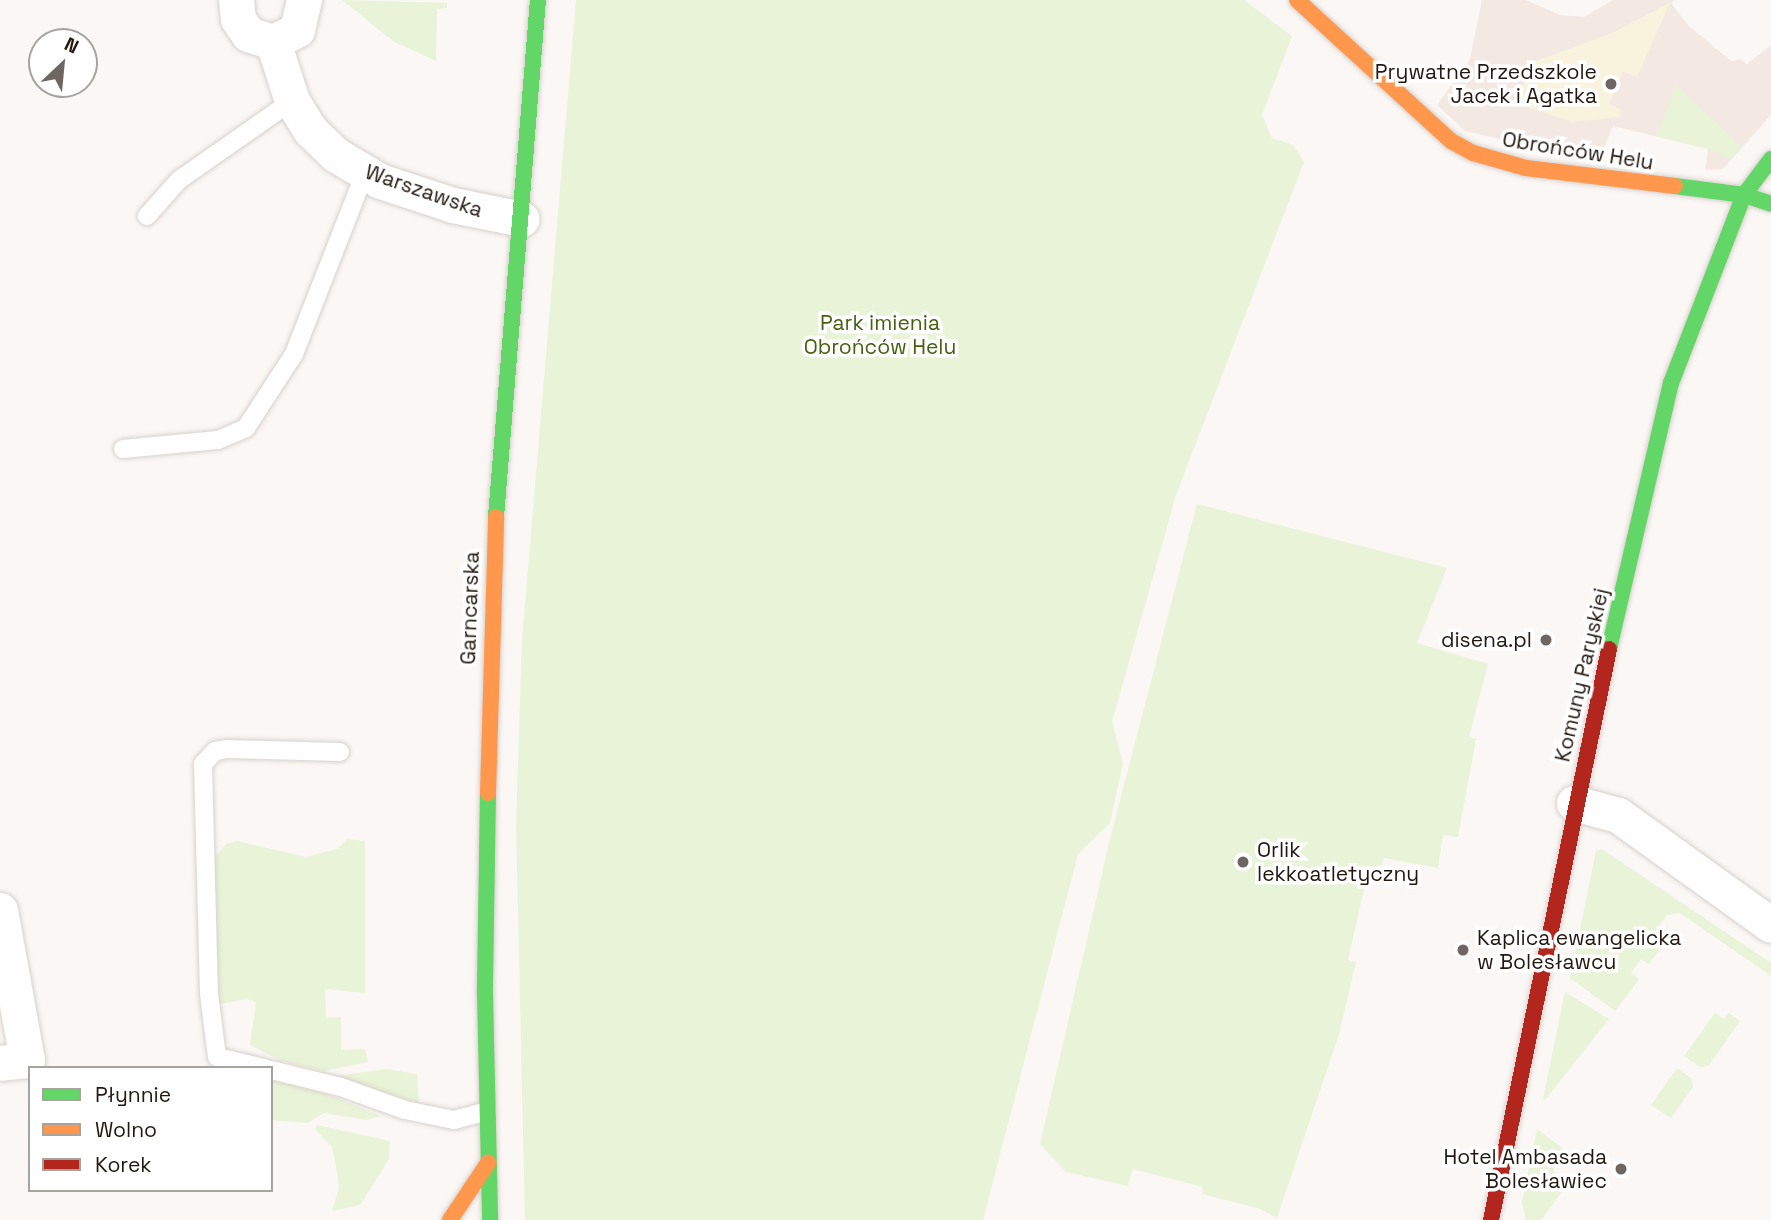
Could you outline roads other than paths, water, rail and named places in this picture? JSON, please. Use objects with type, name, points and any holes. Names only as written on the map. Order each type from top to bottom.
[{"type":"street","points":[[236,0],[242,27],[256,39],[273,42],[297,30],[304,0]]},
{"type":"street","name":"Garncarska","points":[[490,1220],[487,1111],[491,579],[538,0]]},
{"type":"street","name":"Obrońców Helu","points":[[1297,0],[1451,141],[1473,153],[1526,168],[1744,195],[1771,204]]},
{"type":"street","name":"Warszawska","points":[[273,42],[292,101],[310,130],[365,173],[453,205],[522,219]]},
{"type":"street","name":"Komuny Paryskiej","points":[[1491,1220],[1574,803],[1671,383],[1744,195],[1771,159]]},
{"type":"street","points":[[1574,803],[1618,815],[1771,925]]},
{"type":"street","points":[[0,910],[27,1060],[0,1063]]},
{"type":"street","points":[[450,1220],[488,1163]]},
{"type":"lane","points":[[148,216],[178,180],[292,101]]},
{"type":"lane","points":[[123,449],[218,440],[246,428],[294,354],[365,173]]},
{"type":"lane","points":[[255,1066],[217,1057],[209,994],[203,764],[215,751],[227,749],[340,752]]},
{"type":"lane","points":[[273,1071],[442,1118],[454,1120],[487,1111]]},
{"type":"place","name":"Prywatne Przedszkole Jacek i Agatka","points":[[1611,84]]},
{"type":"place","name":"disena.pl","points":[[1546,640]]},
{"type":"place","name":"Orlik lekkoatletyczny","points":[[1243,862]]},
{"type":"place","name":"Kaplica ewangelicka w Bolesławcu","points":[[1463,950]]},
{"type":"place","name":"Hotel Ambasada Bolesławiec","points":[[1621,1169]]},
{"type":"park label","name":"Park imienia Obrońców Helu","points":[[880,335]]}]
